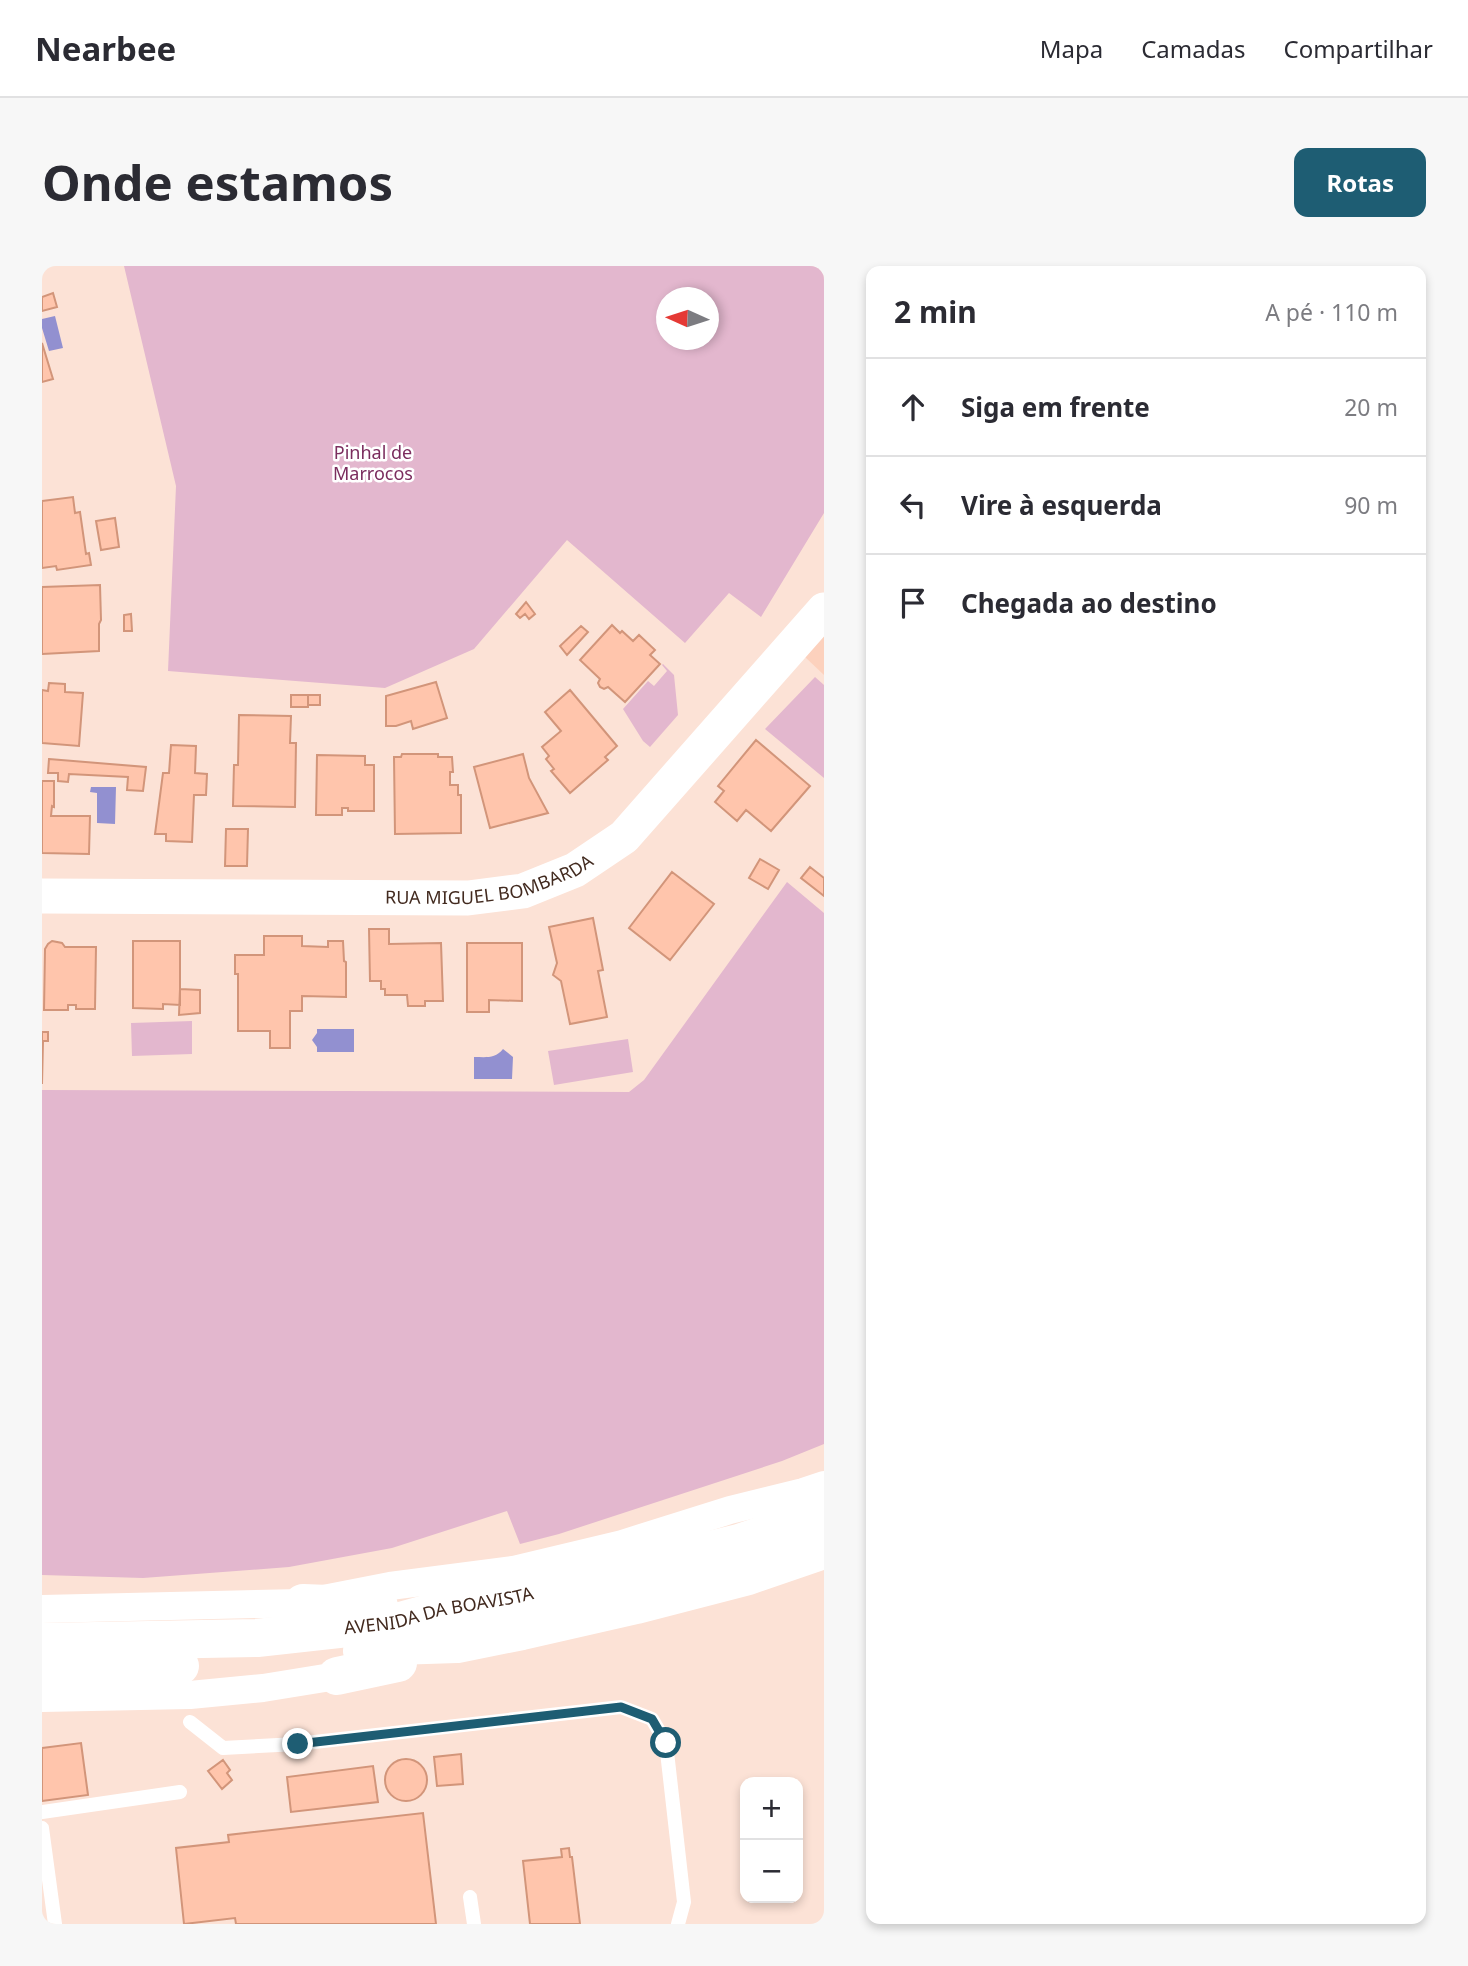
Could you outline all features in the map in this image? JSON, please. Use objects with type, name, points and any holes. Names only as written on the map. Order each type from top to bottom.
[{"type":"highway","name":"AVENIDA DA BOAVISTA","points":[[42,1642],[257,1638],[393,1623],[440,1610],[517,1597],[727,1546],[824,1514]]},
{"type":"highway","name":"AVENIDA DA BOAVISTA","points":[[42,1670],[260,1663],[335,1656],[396,1646],[457,1644],[636,1605],[748,1576],[824,1550]]},
{"type":"highway","points":[[303,1603],[440,1610]]},
{"type":"highway","points":[[337,1676],[397,1663],[457,1644]]},
{"type":"street","name":"RUA MIGUEL BOMBARDA","points":[[42,896],[468,898],[523,891],[575,870],[624,837],[824,610]]},
{"type":"street","name":"AVENIDA DA BOAVISTA","points":[[42,1609],[303,1603],[390,1586],[513,1570],[622,1544],[730,1510],[824,1485]]},
{"type":"street","points":[[42,1698],[190,1695],[263,1688],[337,1676]]},
{"type":"lane","points":[[190,1722],[223,1748],[298,1744],[621,1707],[652,1719],[666,1743],[684,1902],[678,1924]]},
{"type":"lane","points":[[42,1812],[180,1792]]},
{"type":"lane","points":[[42,1828],[55,1924]]},
{"type":"lane","points":[[470,1897],[474,1924]]},
{"type":"shaded area","points":[[824,632],[824,675],[805,657]]},
{"type":"green space","name":"Pinhal de Marrocos","points":[[124,266],[824,266],[824,513],[761,617],[729,593],[685,643],[567,540],[474,649],[385,688],[168,671],[176,486]]},
{"type":"green space","points":[[663,664],[674,675],[678,715],[650,747],[643,741],[623,709],[648,681],[654,686],[667,671]]},
{"type":"green space","points":[[815,677],[824,685],[824,778],[765,729]]},
{"type":"green space","points":[[787,882],[824,913],[824,1444],[782,1461],[559,1534],[520,1544],[507,1511],[392,1548],[289,1567],[143,1578],[42,1575],[42,1090],[629,1092],[644,1080]]},
{"type":"green space","points":[[192,1021],[192,1054],[132,1056],[131,1023]]},
{"type":"green space","points":[[628,1039],[633,1072],[554,1085],[548,1051]]},
{"type":"water","points":[[55,316],[63,348],[49,351],[42,319]]},
{"type":"water","points":[[91,787],[116,787],[115,824],[97,823],[97,793],[90,792]]},
{"type":"water","points":[[317,1029],[354,1029],[354,1052],[317,1052],[312,1040]]},
{"type":"water","points":[[503,1049],[513,1057],[512,1079],[474,1079],[474,1057],[493,1056]]},
{"type":"building","points":[[53,293],[57,307],[42,311],[42,297]]},
{"type":"building","points":[[42,343],[53,379],[42,382]]},
{"type":"building","points":[[73,497],[75,513],[80,512],[86,554],[89,553],[91,565],[57,570],[56,566],[42,568],[42,501]]},
{"type":"building","points":[[115,518],[119,547],[101,550],[96,521]]},
{"type":"building","points":[[100,585],[99,651],[42,654],[42,587]]},
{"type":"building","points":[[526,602],[535,614],[529,619],[525,614],[520,618],[516,614]]},
{"type":"building","points":[[131,614],[132,631],[124,631],[124,615]]},
{"type":"building","points":[[612,625],[633,641],[639,635],[655,650],[650,655],[660,664],[625,702],[608,687],[600,687],[600,679],[580,660]]},
{"type":"building","points":[[581,626],[588,632],[567,655],[560,646]]},
{"type":"building","points":[[436,682],[447,718],[413,729],[411,721],[386,726],[386,696]]},
{"type":"building","points":[[49,683],[65,684],[65,692],[83,693],[79,746],[42,743],[42,690],[48,691]]},
{"type":"building","points":[[570,690],[617,746],[605,757],[608,760],[570,793],[551,771],[554,769],[546,759],[549,756],[542,747],[561,731],[545,712]]},
{"type":"building","points":[[291,695],[308,695],[308,707],[291,707]]},
{"type":"building","points":[[308,695],[320,695],[320,705],[308,705]]},
{"type":"building","points":[[239,715],[291,716],[290,743],[296,743],[295,807],[233,806],[234,765],[238,765]]},
{"type":"building","points":[[756,740],[810,786],[771,831],[746,810],[737,821],[715,802],[724,791],[718,786]]},
{"type":"building","points":[[171,745],[196,746],[195,773],[207,774],[206,795],[194,795],[192,842],[166,841],[166,834],[155,834],[163,773],[169,773]]},
{"type":"building","points":[[402,754],[438,754],[438,757],[452,757],[450,785],[458,785],[458,795],[461,795],[461,833],[395,834],[394,757],[401,757]]},
{"type":"building","points":[[523,754],[529,778],[548,813],[490,828],[474,767]]},
{"type":"building","points":[[317,755],[365,756],[365,765],[374,765],[374,811],[348,811],[348,808],[342,808],[342,815],[316,815]]},
{"type":"building","points":[[49,759],[146,767],[143,791],[127,790],[128,777],[69,774],[68,782],[58,781],[58,773],[48,773]]},
{"type":"building","points":[[42,781],[54,781],[54,807],[52,806],[51,816],[90,816],[89,854],[42,853]]},
{"type":"building","points":[[226,829],[248,829],[247,866],[225,866]]},
{"type":"building","points":[[760,859],[779,870],[768,889],[749,878]]},
{"type":"building","points":[[810,867],[824,878],[824,896],[801,878]]},
{"type":"building","points":[[672,872],[714,904],[670,960],[629,928]]},
{"type":"building","points":[[593,918],[603,970],[598,971],[607,1017],[570,1024],[561,981],[553,975],[557,963],[549,927]]},
{"type":"building","points":[[369,929],[389,929],[389,944],[441,943],[443,1001],[425,1001],[425,1006],[408,1006],[407,995],[385,995],[385,989],[381,989],[381,981],[370,981]]},
{"type":"building","points":[[264,936],[302,936],[302,946],[328,947],[328,941],[343,941],[346,997],[302,996],[302,1011],[290,1011],[290,1048],[270,1048],[270,1031],[238,1031],[238,974],[235,974],[235,955],[264,955]]},
{"type":"building","points":[[52,941],[62,943],[65,947],[96,947],[95,1009],[76,1009],[76,1005],[68,1005],[68,1010],[44,1010],[45,949]]},
{"type":"building","points":[[133,941],[180,941],[180,1005],[163,1004],[163,1009],[133,1008]]},
{"type":"building","points":[[467,943],[522,943],[522,1001],[489,1000],[489,1012],[467,1012]]},
{"type":"building","points":[[180,989],[200,990],[200,1013],[179,1015]]},
{"type":"building","points":[[42,1032],[48,1032],[48,1041],[43,1041],[42,1084]]},
{"type":"building","points":[[81,1743],[88,1795],[42,1801],[42,1748]]},
{"type":"building","points":[[461,1754],[463,1784],[437,1786],[434,1757]]},
{"type":"building","points":[[406,1759],[421,1765],[427,1780],[421,1795],[406,1801],[391,1795],[385,1780],[391,1765]]},
{"type":"building","points":[[223,1760],[230,1770],[227,1773],[232,1780],[222,1789],[208,1771]]},
{"type":"building","points":[[373,1766],[378,1802],[291,1812],[287,1777]]},
{"type":"building","points":[[423,1813],[436,1924],[236,1924],[235,1918],[184,1924],[176,1848],[229,1842],[228,1835]]},
{"type":"building","points":[[569,1848],[580,1924],[530,1924],[523,1861],[562,1857],[561,1849]]},
{"type":"route","points":[[298,1744],[621,1707],[652,1719],[666,1743]]}]
